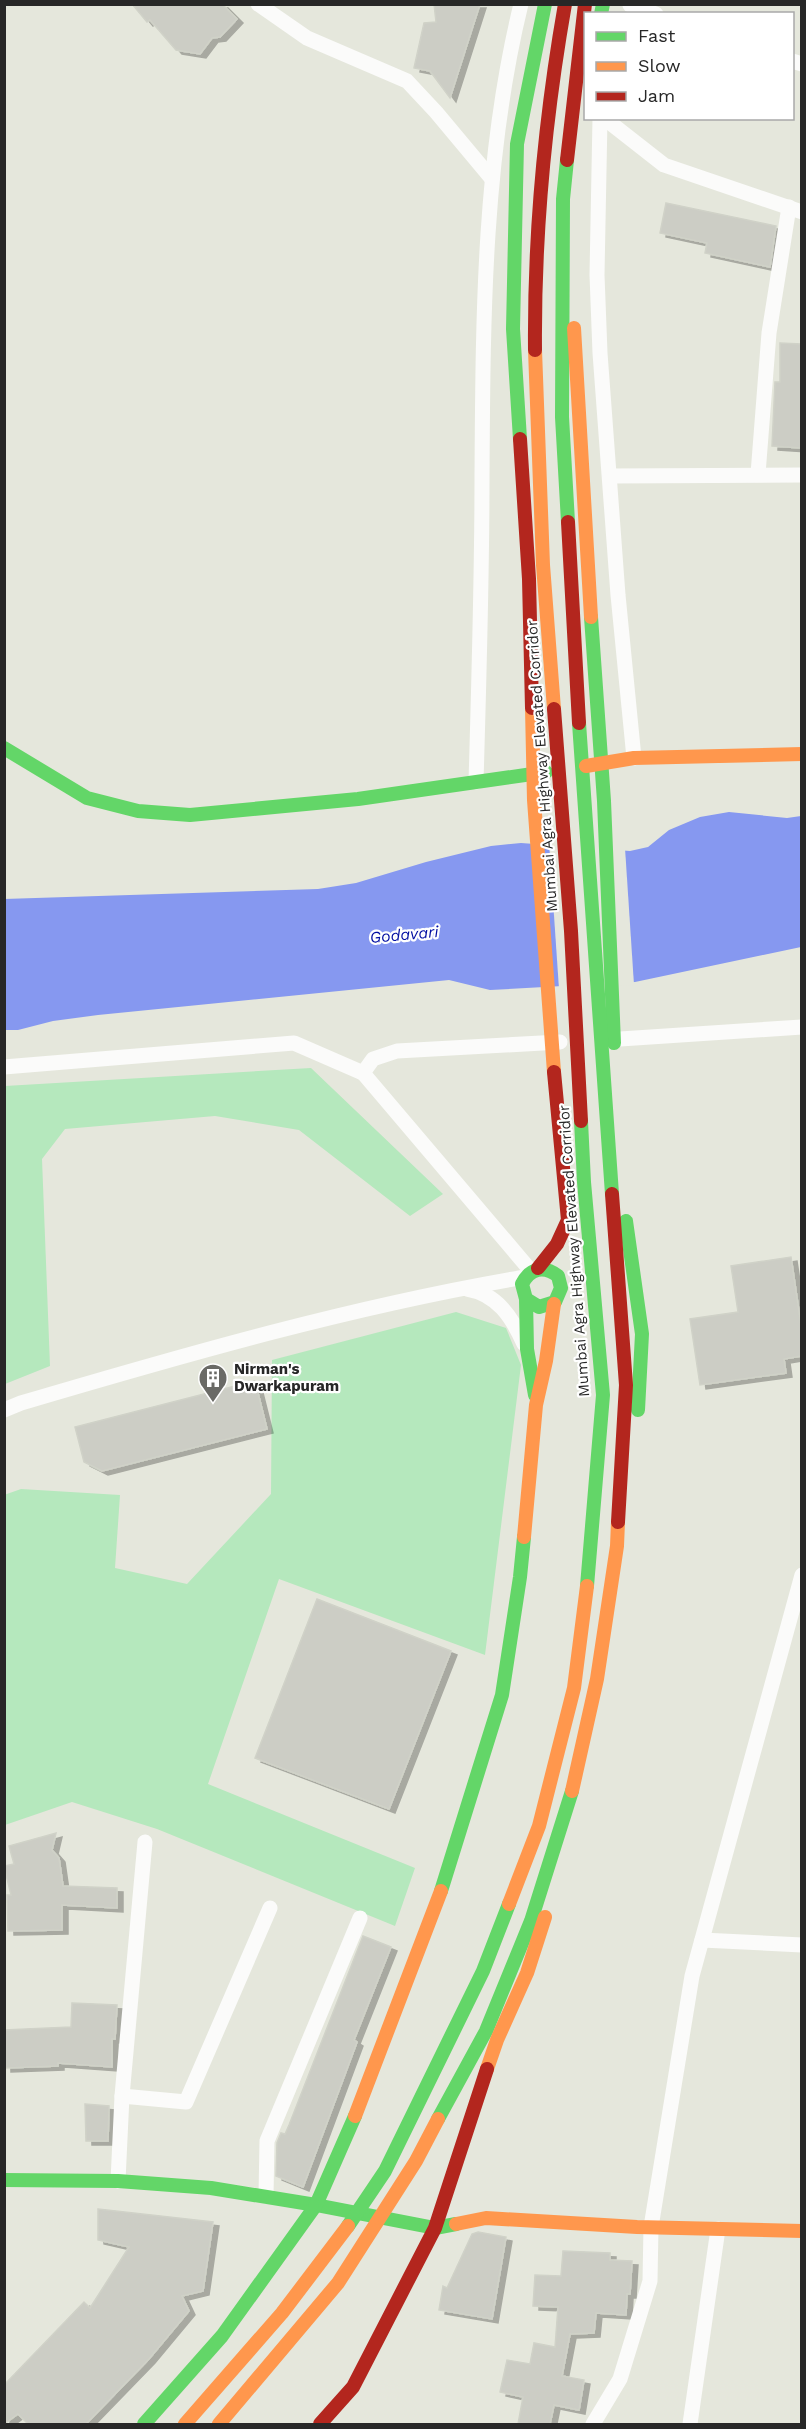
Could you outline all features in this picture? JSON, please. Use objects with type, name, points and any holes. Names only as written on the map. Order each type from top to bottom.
[{"type":"main road","points":[[536,1405],[527,1349],[526,1299],[522,1284],[557,1244],[568,1220],[547,996],[534,801],[529,579],[513,318],[517,144],[545,4]]},
{"type":"main road","name":"Mumbai Agra Highway Elevated Corridor","points":[[185,2424],[282,2313],[350,2223],[385,2171],[449,2043],[496,1937],[539,1826],[574,1688],[591,1550],[603,1395],[584,1182],[571,931],[543,565],[535,329],[542,166],[552,79],[565,4]]},
{"type":"main road","points":[[219,2424],[338,2283],[416,2161],[486,2031],[537,1900],[574,1783],[597,1679],[617,1546],[626,1385],[579,733],[562,417],[563,199],[584,13]]},
{"type":"main road","points":[[320,2424],[353,2387],[435,2228],[497,2040],[527,1973],[587,1780],[613,1658],[632,1506],[642,1334],[621,1187],[604,801],[574,329],[574,205],[586,120]]},
{"type":"main road","points":[[4,748],[87,798],[138,811],[190,815],[358,799],[600,765],[634,758],[801,754]]},
{"type":"main road","points":[[144,2424],[222,2336],[316,2205],[351,2126],[434,1912],[502,1695],[520,1577],[536,1405],[546,1361],[554,1304],[562,1291],[558,1276],[545,1268],[531,1272]]},
{"type":"main road","points":[[526,1299],[539,1307],[554,1304]]},
{"type":"main road","points":[[4,2180],[118,2181],[211,2188],[435,2228],[486,2218],[651,2227],[801,2231]]},
{"type":"street","points":[[258,4],[307,38],[407,81],[492,179]]},
{"type":"street","points":[[476,782],[483,364],[492,179],[500,107],[521,4]]},
{"type":"street","points":[[630,5],[650,12]]},
{"type":"street","points":[[602,120],[597,275],[600,353],[618,595],[634,758]]},
{"type":"street","points":[[605,120],[664,165],[795,209],[769,333],[758,474]]},
{"type":"street","points":[[610,476],[801,475]]},
{"type":"street","points":[[363,1073],[373,1059],[397,1051],[801,1027]]},
{"type":"street","points":[[4,1067],[294,1043],[363,1073],[531,1272],[423,1295],[181,1356],[4,1410]]},
{"type":"street","points":[[458,1288],[480,1291],[497,1302],[514,1322],[527,1349]]},
{"type":"street","points":[[491,1298],[526,1299]]},
{"type":"street","points":[[593,2424],[620,2379],[650,2282],[651,2227],[692,1976],[801,1575]]},
{"type":"street","points":[[118,2181],[122,2096],[145,1842]]},
{"type":"street","points":[[122,2096],[186,2102],[270,1908]]},
{"type":"street","points":[[266,2196],[267,2141],[360,1918]]},
{"type":"street","points":[[702,1940],[801,1945]]},
{"type":"street","points":[[690,2424],[718,2229]]},
{"type":"green space","points":[[311,1068],[443,1194],[410,1216],[299,1130],[215,1116],[65,1129],[42,1159],[50,1366],[5,1384],[5,1086]]},
{"type":"green space","points":[[456,1312],[506,1328],[521,1365],[485,1655],[279,1579],[208,1784],[415,1868],[395,1926],[157,1829],[72,1802],[5,1825],[4,1495],[21,1489],[120,1495],[115,1568],[187,1584],[271,1494],[272,1360]]},
{"type":"water","name":"Godavari","points":[[729,812],[787,818],[801,816],[801,947],[635,982],[490,990],[449,980],[98,1015],[53,1021],[18,1030],[5,1030],[4,899],[318,889],[356,883],[491,846],[521,843],[630,851],[648,847],[669,830],[700,817]]},
{"type":"pier","points":[[549,842],[625,848],[634,985],[559,989]]},
{"type":"building","points":[[132,4],[222,4],[237,19],[220,37],[212,38],[200,54],[176,50],[150,20],[147,22]]},
{"type":"building","points":[[434,4],[480,4],[450,98],[430,71],[414,68],[424,23],[436,22]]},
{"type":"building","points":[[666,203],[776,226],[770,267],[705,253],[707,243],[660,233]]},
{"type":"building","points":[[780,343],[801,344],[801,448],[772,446],[775,382],[780,382]]},
{"type":"building","points":[[791,1257],[801,1325],[801,1356],[784,1359],[786,1373],[700,1385],[690,1319],[738,1312],[731,1266]]},
{"type":"building","name":"Nirman's Dwarkapuram","points":[[255,1381],[267,1429],[102,1471],[84,1462],[75,1427]]},
{"type":"building","points":[[317,1599],[451,1651],[389,1809],[255,1758]]},
{"type":"building","points":[[56,1833],[52,1850],[59,1858],[63,1886],[117,1888],[117,1908],[62,1905],[62,1930],[8,1931],[7,1895],[11,1895],[4,1866],[14,1864],[9,1846]]},
{"type":"building","points":[[363,1936],[391,1947],[354,2040],[357,2042],[303,2187],[276,2176],[277,2143],[281,2133],[285,2134],[289,2125]]},
{"type":"building","points":[[72,2003],[117,2005],[115,2039],[112,2039],[112,2067],[58,2063],[58,2066],[5,2068],[4,2030],[71,2027]]},
{"type":"building","points":[[85,2104],[109,2106],[108,2141],[86,2141]]},
{"type":"building","points":[[98,2209],[213,2222],[203,2291],[182,2296],[189,2311],[149,2359],[86,2424],[28,2424],[18,2414],[4,2424],[4,2385],[84,2302],[90,2308],[129,2247],[98,2240]]},
{"type":"building","points":[[478,2232],[506,2237],[492,2319],[439,2310],[443,2286],[447,2288],[472,2234]]},
{"type":"building","points":[[563,2251],[610,2253],[610,2260],[632,2261],[626,2315],[596,2313],[594,2333],[570,2334],[562,2376],[584,2380],[579,2410],[554,2405],[550,2424],[518,2424],[523,2397],[500,2392],[507,2360],[530,2364],[534,2343],[555,2347],[558,2307],[533,2306],[535,2275],[561,2276]]},
{"type":"traffic: fast","points":[[520,439],[513,329],[517,144],[545,4]]},
{"type":"traffic: fast","points":[[601,12],[603,4]]},
{"type":"traffic: fast","points":[[567,160],[563,199],[562,417],[568,522]]},
{"type":"traffic: fast","points":[[591,617],[604,801],[614,1043]]},
{"type":"traffic: fast","points":[[579,723],[612,1194]]},
{"type":"traffic: fast","points":[[4,748],[87,798],[138,811],[190,815],[358,799],[546,772]]},
{"type":"traffic: fast","points":[[581,1121],[584,1182],[603,1395],[587,1586]]},
{"type":"traffic: fast","points":[[626,1221],[642,1334],[638,1410]]},
{"type":"traffic: fast","points":[[526,1299],[539,1307],[555,1302],[561,1288],[558,1276],[548,1270],[538,1270],[529,1274],[522,1284],[526,1299],[527,1349],[535,1395]]},
{"type":"traffic: fast","points":[[441,1891],[502,1695],[524,1537]]},
{"type":"traffic: fast","points":[[438,2119],[486,2031],[531,1921],[572,1791]]},
{"type":"traffic: fast","points":[[348,2226],[385,2171],[483,1971],[509,1904]]},
{"type":"traffic: fast","points":[[144,2424],[222,2336],[316,2205],[355,2116]]},
{"type":"traffic: fast","points":[[4,2180],[118,2181],[211,2188],[435,2228],[456,2224]]},
{"type":"traffic: slow","points":[[574,328],[591,617]]},
{"type":"traffic: slow","points":[[535,350],[543,565],[554,709]]},
{"type":"traffic: slow","points":[[532,708],[534,800],[554,1072]]},
{"type":"traffic: slow","points":[[586,766],[634,758],[802,754]]},
{"type":"traffic: slow","points":[[524,1537],[536,1405],[546,1361],[554,1304]]},
{"type":"traffic: slow","points":[[572,1791],[597,1679],[617,1546],[618,1522]]},
{"type":"traffic: slow","points":[[509,1904],[539,1826],[574,1688],[587,1586]]},
{"type":"traffic: slow","points":[[355,2116],[441,1891]]},
{"type":"traffic: slow","points":[[487,2069],[497,2040],[527,1973],[545,1917]]},
{"type":"traffic: slow","points":[[219,2424],[338,2283],[416,2161],[438,2119]]},
{"type":"traffic: slow","points":[[456,2224],[486,2218],[637,2227],[802,2231]]},
{"type":"traffic: slow","points":[[185,2424],[282,2313],[348,2226]]},
{"type":"traffic: jam","points":[[535,350],[536,263],[542,176],[565,4]]},
{"type":"traffic: jam","points":[[584,12],[585,4]]},
{"type":"traffic: jam","points":[[567,160],[584,13]]},
{"type":"traffic: jam","points":[[520,439],[529,579],[532,708]]},
{"type":"traffic: jam","points":[[568,522],[579,723]]},
{"type":"traffic: jam","points":[[554,709],[571,931],[581,1121]]},
{"type":"traffic: jam","points":[[538,1268],[557,1244],[568,1220],[554,1072]]},
{"type":"traffic: jam","points":[[612,1194],[626,1385],[618,1522]]},
{"type":"traffic: jam","points":[[320,2424],[353,2387],[435,2228],[487,2069]]},
{"type":"place","name":"Nirman's Dwarkapuram","points":[[213,1404]]}]
